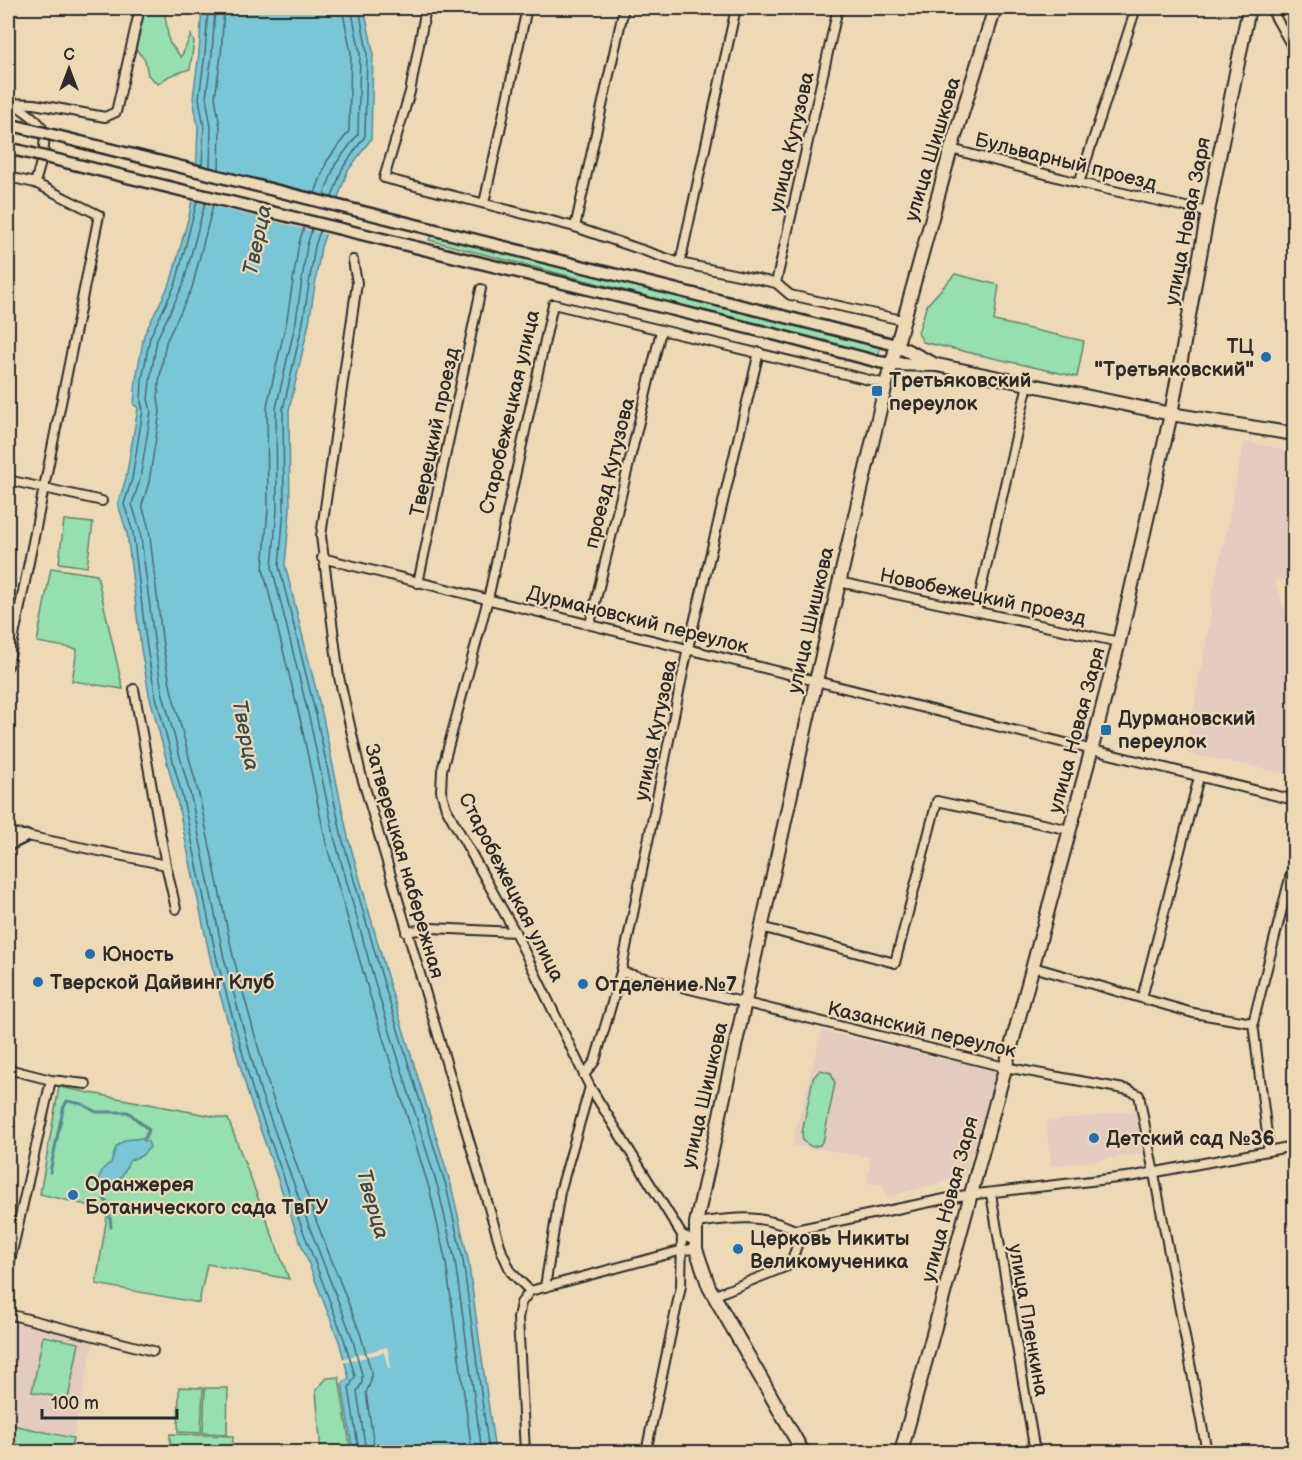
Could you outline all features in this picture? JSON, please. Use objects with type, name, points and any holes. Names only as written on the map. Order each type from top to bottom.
[{"type":"main road","name":"улица Шишкова","points":[[692,1247],[816,681],[886,384],[951,149],[995,8]]},
{"type":"main road","name":"улица Новая Заря","points":[[901,1452],[1119,642],[1171,414],[1249,8]]},
{"type":"main road","points":[[8,124],[896,345],[937,365]]},
{"type":"main road","points":[[8,148],[777,335],[879,362],[937,365],[1171,414],[1294,434]]},
{"type":"main road","points":[[8,844],[26,836]]},
{"type":"main road","points":[[692,1247],[713,1296],[803,1452]]},
{"type":"street","points":[[11,104],[34,104],[105,117],[116,112],[140,8]]},
{"type":"street","points":[[426,8],[411,92],[384,178],[575,226],[680,263],[776,283],[790,295],[902,320]]},
{"type":"street","points":[[484,204],[527,8]]},
{"type":"street","points":[[575,226],[624,8]]},
{"type":"street","points":[[680,263],[736,8]]},
{"type":"street","name":"улица Кутузова","points":[[776,283],[838,8]]},
{"type":"street","points":[[1079,183],[1136,8]]},
{"type":"street","points":[[1260,8],[1289,8]]},
{"type":"street","points":[[1271,9],[1294,50]]},
{"type":"street","points":[[11,104],[33,117],[42,128],[45,141],[35,183]]},
{"type":"street","name":"Бульварный проезд","points":[[951,149],[1079,183],[1208,212]]},
{"type":"street","points":[[8,177],[35,183],[99,215],[8,666]]},
{"type":"street","name":"Затверецкая набережная","points":[[353,260],[357,283],[321,536],[339,677],[361,774],[502,1252],[511,1272],[530,1291]]},
{"type":"street","name":"Тверецкий проезд","points":[[418,583],[481,289]]},
{"type":"street","name":"Старобежецкая улица","points":[[661,331],[553,304],[488,599],[444,761],[441,791],[452,819],[515,932],[590,1087],[682,1235]]},
{"type":"street","points":[[661,331],[759,352],[886,384]]},
{"type":"street","name":"проезд Кутузова","points":[[590,624],[661,331]]},
{"type":"street","name":"улица Кутузова","points":[[584,1075],[596,1061],[621,972],[688,648],[759,352]]},
{"type":"street","points":[[976,612],[1028,384]]},
{"type":"street","points":[[8,480],[102,501]]},
{"type":"street","name":"Дурмановский переулок","points":[[322,558],[1294,800]]},
{"type":"street","name":"Новобежецкий проезд","points":[[839,582],[1119,642]]},
{"type":"street","points":[[134,689],[176,909]]},
{"type":"street","points":[[1142,998],[1198,777]]},
{"type":"street","points":[[761,927],[895,963],[937,801],[1070,830]]},
{"type":"street","points":[[8,832],[166,865]]},
{"type":"street","points":[[1269,1150],[1253,1023],[1294,862]]},
{"type":"street","points":[[406,932],[431,928],[515,932]]},
{"type":"street","points":[[1033,967],[1193,1013],[1253,1023]]},
{"type":"street","name":"Казанский переулок","points":[[621,972],[1005,1067],[1129,1090],[1138,1095],[1154,1173]]},
{"type":"street","points":[[8,1069],[51,1080],[86,1083]]},
{"type":"street","points":[[8,1270],[51,1080]]},
{"type":"street","points":[[545,1287],[560,1192],[590,1087]]},
{"type":"street","points":[[696,1223],[755,1218],[776,1221],[795,1230],[970,1195],[1154,1173],[1294,1146]]},
{"type":"street","points":[[1154,1173],[1207,1452]]},
{"type":"street","name":"улица Пленкина","points":[[991,1194],[1035,1452]]},
{"type":"street","points":[[713,1296],[790,1265],[798,1243],[795,1230]]},
{"type":"street","points":[[525,1452],[518,1318],[521,1303],[530,1291],[692,1247],[682,1235]]},
{"type":"street","name":"улица Шишкова","points":[[646,1452],[681,1286],[692,1247],[682,1235]]},
{"type":"street","points":[[8,1314],[153,1351]]},
{"type":"shaded area","points":[[1244,441],[1294,452],[1294,577],[1275,581],[1287,616],[1294,624],[1294,746],[1290,774],[1185,753],[1209,626],[1213,592]]},
{"type":"shaded area","points":[[822,1031],[997,1071],[965,1176],[887,1197],[882,1184],[867,1183],[871,1157],[792,1145]]},
{"type":"shaded area","name":"Детский сад №36","points":[[1137,1110],[1142,1154],[1052,1166],[1046,1122]]},
{"type":"shaded area","points":[[8,1321],[94,1340],[73,1438],[8,1424]]},
{"type":"green space","points":[[144,8],[164,8],[169,42],[181,57],[191,35],[194,42],[190,69],[169,76],[158,84],[148,75],[145,60],[134,47]]},
{"type":"green space","points":[[431,234],[881,346],[878,356],[429,240]]},
{"type":"green space","points":[[955,274],[999,285],[994,321],[1084,341],[1077,377],[923,342],[918,333],[927,305]]},
{"type":"green space","points":[[64,520],[93,523],[87,567],[59,563]]},
{"type":"green space","points":[[51,568],[97,575],[123,689],[72,681],[77,649],[37,642]]},
{"type":"green space","points":[[820,1070],[831,1073],[835,1083],[824,1138],[820,1145],[812,1147],[803,1141],[802,1133],[813,1078]]},
{"type":"green space","points":[[59,1087],[228,1119],[289,1279],[207,1264],[199,1303],[96,1284],[108,1210],[40,1194]]},
{"type":"green space","points":[[43,1336],[79,1343],[68,1399],[32,1392]]},
{"type":"green space","points":[[339,1377],[351,1452],[321,1452],[316,1390],[327,1378]]},
{"type":"green space","points":[[179,1387],[203,1388],[201,1433],[178,1432]]},
{"type":"green space","points":[[205,1388],[228,1388],[227,1434],[203,1433]]},
{"type":"green space","points":[[8,1424],[73,1438],[70,1452],[25,1452],[8,1449]]},
{"type":"green space","points":[[170,1434],[233,1436],[233,1452],[170,1452]]},
{"type":"water","name":"Тверца","points":[[202,8],[364,8],[373,51],[371,139],[347,172],[321,247],[309,323],[289,410],[290,510],[285,565],[323,718],[348,837],[389,983],[451,1185],[468,1259],[495,1452],[353,1452],[342,1384],[349,1378],[339,1341],[296,1231],[249,1097],[211,962],[177,800],[149,694],[141,649],[127,533],[118,504],[126,478],[138,408],[134,405],[136,379],[144,335],[171,281],[189,216],[196,179],[198,127],[193,98]]},
{"type":"water","points":[[142,1138],[148,1142],[150,1147],[141,1156],[130,1160],[110,1193],[97,1186],[101,1172],[111,1163],[116,1147],[125,1140]]},
{"type":"pier","points":[[193,163],[340,200],[328,235],[188,200],[193,178]]},
{"type":"pier","points":[[387,1347],[391,1367],[388,1368],[384,1352],[343,1363],[345,1374],[341,1359]]},
{"type":"waterway","points":[[50,1172],[63,1109],[67,1101],[82,1104],[96,1112],[128,1112],[149,1130],[144,1140]]},
{"type":"waterway","points":[[107,1192],[104,1198],[109,1207],[111,1227]]},
{"type":"place","name":"ТЦ \"Третьяковский\"","points":[[1266,357]]},
{"type":"place","name":"Третьяковский переулок","points":[[877,391]]},
{"type":"place","name":"Дурмановский переулок","points":[[1106,730]]},
{"type":"place","name":"Юность","points":[[90,954]]},
{"type":"place","name":"Тверской Дайвинг Клуб","points":[[38,982]]},
{"type":"place","name":"Отделение №7","points":[[583,984]]},
{"type":"place","name":"Детский сад №36","points":[[1094,1138]]},
{"type":"place","name":"Оранжерея Ботанического сада ТвГУ","points":[[73,1195]]},
{"type":"place","name":"Церковь Никиты Великомученика","points":[[738,1249]]}]
